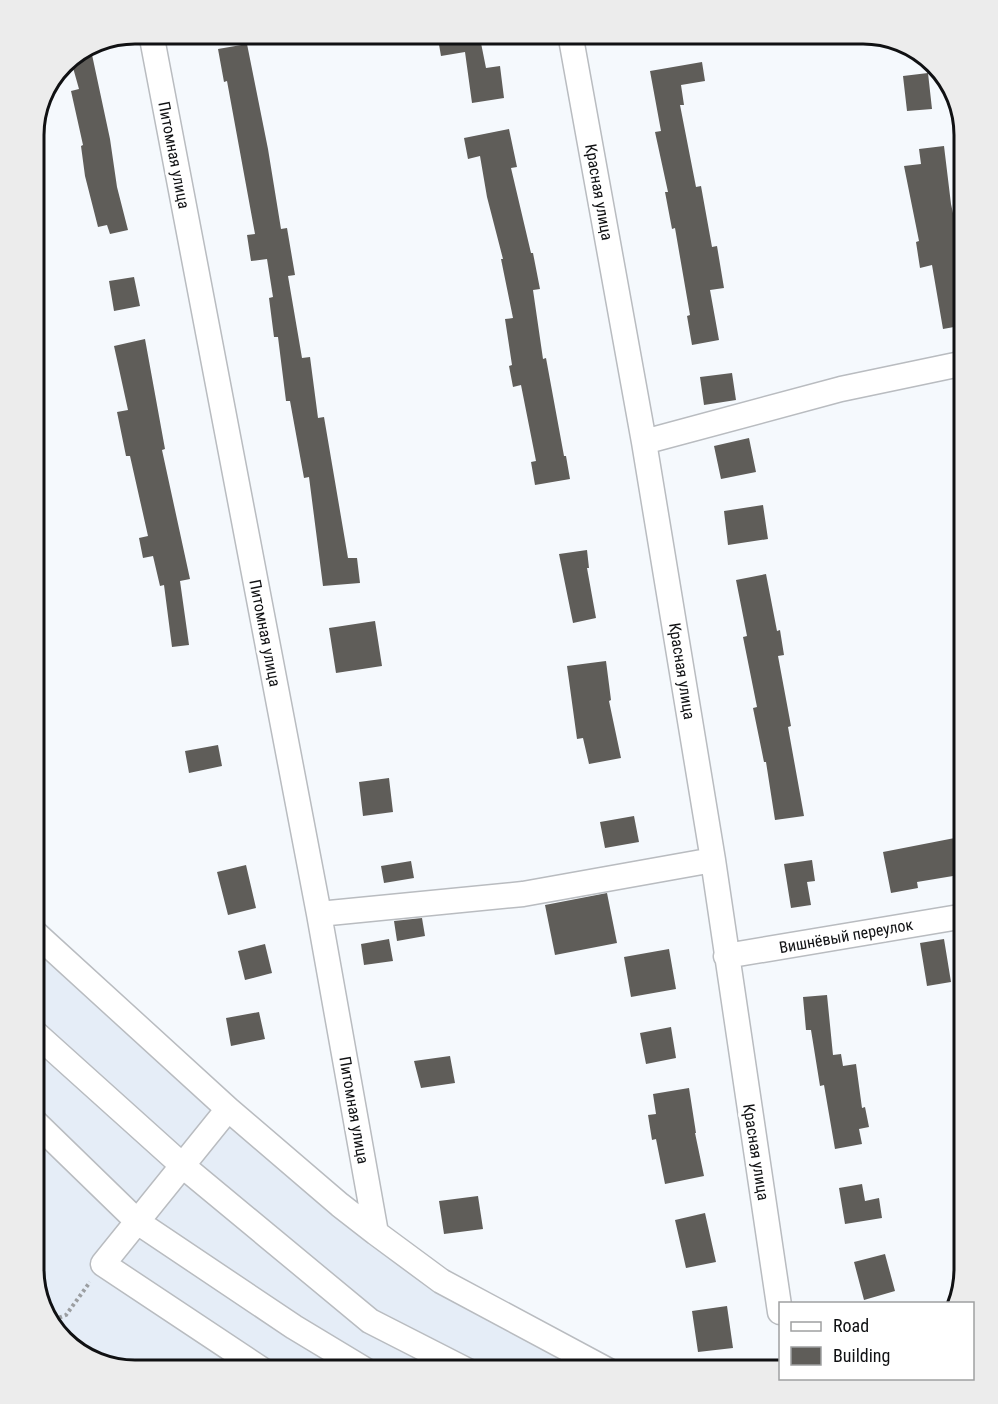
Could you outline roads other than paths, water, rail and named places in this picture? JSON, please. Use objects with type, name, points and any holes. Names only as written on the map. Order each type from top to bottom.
[{"type":"street","name":"Питомная улица","points":[[153,44],[319,914],[376,1233]]},
{"type":"street","name":"Красная улица","points":[[572,44],[644,442],[713,860],[779,1304]]},
{"type":"street","points":[[644,442],[841,389],[954,365]]},
{"type":"street","points":[[319,914],[523,894],[713,860]]},
{"type":"street","name":"Вишнёвый переулок","points":[[726,956],[954,918]]},
{"type":"street","points":[[44,941],[228,1110],[376,1233],[441,1281],[588,1360]]},
{"type":"street","points":[[44,1040],[183,1166],[370,1321],[446,1360]]},
{"type":"street","points":[[228,1110],[104,1264],[248,1360]]},
{"type":"street","points":[[44,1131],[139,1223],[294,1327],[349,1360]]}]
